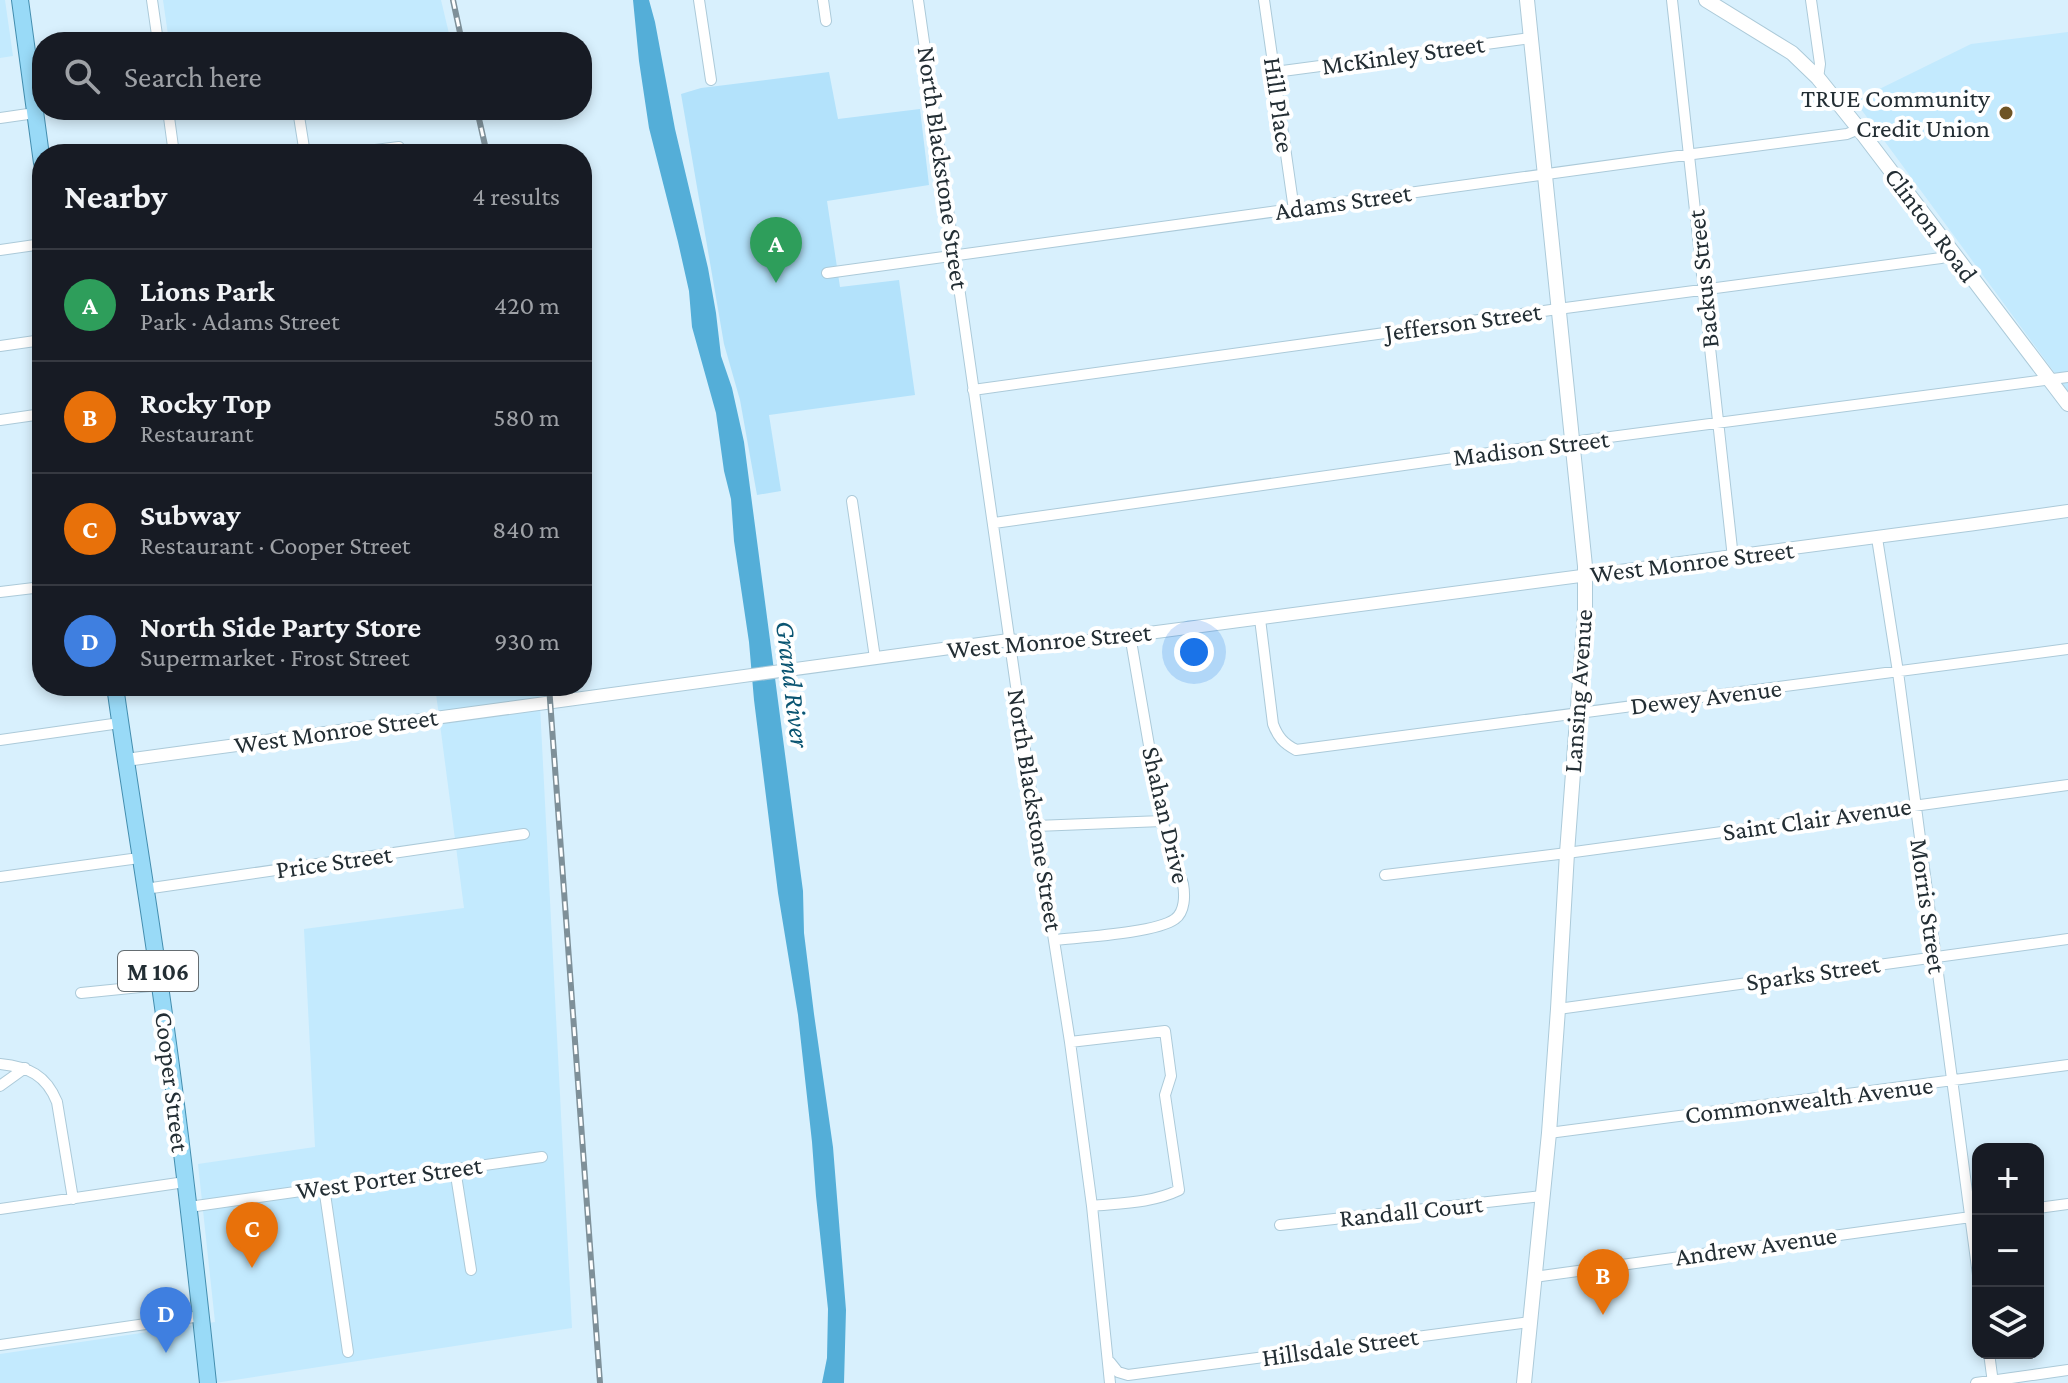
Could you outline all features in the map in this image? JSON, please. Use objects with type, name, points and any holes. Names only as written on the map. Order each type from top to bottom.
[{"type":"main road","points":[[20,0],[32,90]]},
{"type":"main road","name":"Lansing Avenue","points":[[1524,1383],[1549,1133],[1585,613],[1585,566],[1527,0]]},
{"type":"main road","name":"Clinton Road","points":[[1706,0],[1792,53],[1818,78],[2068,404]]},
{"type":"main road","points":[[36,120],[39,144]]},
{"type":"main road","name":"Cooper Street","points":[[116,696],[160,985],[208,1383]]},
{"type":"street","points":[[152,0],[157,32]]},
{"type":"street","points":[[699,0],[711,80]]},
{"type":"street","points":[[824,0],[826,21]]},
{"type":"street","name":"North Blackstone Street","points":[[918,0],[1036,826],[1070,1042],[1092,1206],[1110,1383]]},
{"type":"street","name":"Hill Place","points":[[1264,0],[1294,210]]},
{"type":"street","name":"Backus Street","points":[[1672,0],[1733,558]]},
{"type":"street","points":[[1811,0],[1820,64],[1818,78]]},
{"type":"street","name":"McKinley Street","points":[[1275,72],[1531,38]]},
{"type":"street","points":[[0,118],[32,113]]},
{"type":"street","points":[[169,120],[173,144]]},
{"type":"street","points":[[300,120],[303,144]]},
{"type":"street","name":"Adams Street","points":[[827,273],[1847,134],[1859,129]]},
{"type":"street","points":[[0,250],[32,245]]},
{"type":"street","name":"Jefferson Street","points":[[973,390],[1953,254]]},
{"type":"street","points":[[0,346],[32,341]]},
{"type":"street","name":"Madison Street","points":[[994,523],[2068,377]]},
{"type":"street","points":[[0,420],[32,415]]},
{"type":"street","points":[[852,501],[875,658]]},
{"type":"street","name":"West Monroe Street","points":[[126,760],[1009,640],[1041,644],[1073,643],[1733,558],[2068,511]]},
{"type":"street","name":"Morris Street","points":[[1877,538],[1898,672],[1952,1082],[1974,1215]]},
{"type":"street","points":[[0,592],[32,588]]},
{"type":"street","name":"Dewey Avenue","points":[[1260,619],[1273,724],[1284,743],[1296,750],[2068,649]]},
{"type":"street","name":"Shahan Drive","points":[[1055,940],[1152,928],[1177,918],[1181,911],[1183,884],[1162,821],[1130,635]]},
{"type":"street","points":[[0,740],[120,723]]},
{"type":"street","name":"Saint Clair Avenue","points":[[1385,875],[2068,785]]},
{"type":"street","points":[[1036,826],[1162,821]]},
{"type":"street","name":"Price Street","points":[[145,889],[524,834]]},
{"type":"street","points":[[0,877],[139,858]]},
{"type":"street","name":"Sparks Street","points":[[1558,1009],[2068,939]]},
{"type":"street","points":[[81,993],[160,985]]},
{"type":"street","points":[[1070,1042],[1165,1031],[1171,1076],[1165,1095],[1179,1190],[1149,1200],[1092,1206]]},
{"type":"street","points":[[0,1064],[25,1068],[45,1080],[57,1102],[73,1199]]},
{"type":"street","name":"Commonwealth Avenue","points":[[1549,1133],[2068,1065]]},
{"type":"street","points":[[0,1086],[25,1068]]},
{"type":"street","name":"West Porter Street","points":[[189,1207],[542,1157]]},
{"type":"street","points":[[455,1169],[471,1270]]},
{"type":"street","points":[[0,1209],[185,1182]]},
{"type":"street","points":[[324,1187],[348,1352]]},
{"type":"street","name":"Randall Court","points":[[1280,1225],[1542,1196]]},
{"type":"street","points":[[2044,1207],[2068,1204]]},
{"type":"street","name":"Andrew Avenue","points":[[1534,1277],[1972,1217]]},
{"type":"street","points":[[0,1345],[201,1316]]},
{"type":"street","name":"Hillsdale Street","points":[[1108,1361],[1118,1372],[1128,1375],[1530,1322]]},
{"type":"street","points":[[1990,1359],[1992,1382]]},
{"type":"street","points":[[1976,1383],[2068,1370]]},
{"type":"shaded area","points":[[0,0],[5,0],[13,56],[0,58]]},
{"type":"shaded area","points":[[163,0],[441,0],[449,32],[168,32]]},
{"type":"shaded area","points":[[2068,32],[2068,391],[1855,101],[1971,44]]},
{"type":"shaded area","points":[[829,72],[838,119],[920,109],[929,185],[827,201],[840,287],[899,280],[915,395],[769,415],[781,491],[757,495],[740,400],[724,344],[681,94],[701,88]]},
{"type":"shaded area","points":[[436,696],[540,696],[572,1328],[215,1383],[0,1383],[0,1354],[215,1322],[198,1164],[315,1147],[304,929],[464,908]]},
{"type":"water","name":"Grand River","points":[[633,0],[649,0],[655,22],[675,129],[708,268],[721,356],[744,442],[833,1147],[846,1310],[844,1383],[822,1383],[827,1358],[828,1309],[812,1142],[798,1015],[778,893],[731,499],[716,413],[692,327],[689,291],[649,128]]},
{"type":"railway","points":[[453,0],[460,32]]},
{"type":"railway","points":[[479,120],[485,144]]},
{"type":"railway","points":[[550,696],[600,1383]]},
{"type":"place","name":"TRUE Community Credit Union","points":[[2006,113]]},
{"type":"place","name":"Lions Park","points":[[776,283]]},
{"type":"place","name":"Subway","points":[[252,1268]]},
{"type":"place","name":"Rocky Top","points":[[1603,1315]]},
{"type":"place","name":"North Side Party Store","points":[[166,1353]]}]
